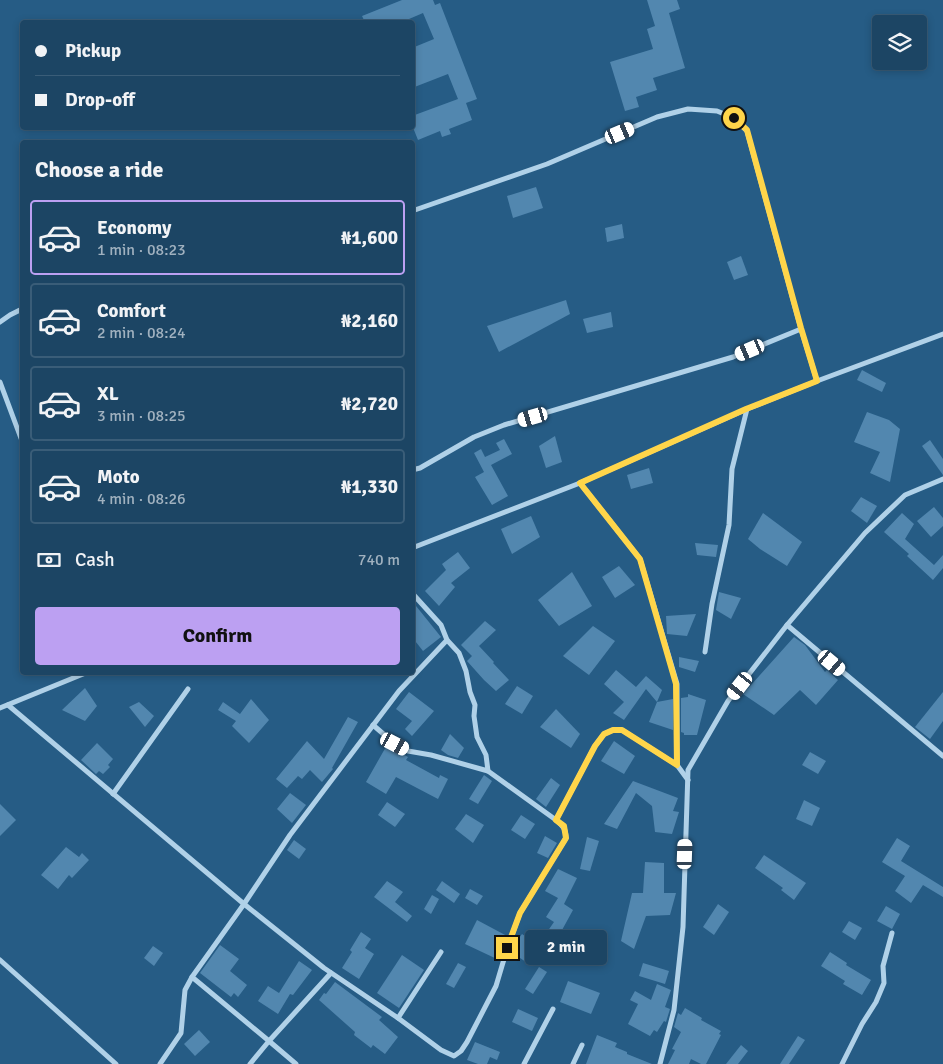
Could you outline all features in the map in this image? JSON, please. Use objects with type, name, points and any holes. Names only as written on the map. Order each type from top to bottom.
[{"type":"street","points":[[415,210],[547,164],[657,117],[688,109],[717,111],[734,118],[747,130],[817,381]]},
{"type":"street","points":[[0,322],[20,310]]},
{"type":"street","points":[[415,469],[474,437],[504,425],[733,357],[801,328]]},
{"type":"street","points":[[415,547],[580,483],[746,409],[943,334]]},
{"type":"street","points":[[0,382],[20,436]]},
{"type":"street","points":[[705,652],[712,604],[729,524],[732,469],[746,409]]},
{"type":"street","points":[[660,1064],[674,1010],[683,928],[688,770],[728,701],[786,625],[865,533],[905,495],[943,479]]},
{"type":"street","points":[[580,483],[640,559],[676,684],[677,765]]},
{"type":"street","points":[[415,596],[441,625],[448,640],[459,653],[475,705],[477,738],[486,755],[488,772]]},
{"type":"street","points":[[786,625],[943,756]]},
{"type":"street","points":[[415,674],[448,640]]},
{"type":"street","points":[[0,708],[81,675]]},
{"type":"street","points":[[160,1064],[181,1033],[185,990],[192,977],[290,835],[399,691],[414,675]]},
{"type":"street","points":[[113,794],[188,689]]},
{"type":"street","points":[[8,705],[244,904],[331,973],[448,1054],[454,1056],[468,1042],[496,986],[520,913],[566,838],[564,826],[488,772],[431,755],[408,751],[395,744],[373,725]]},
{"type":"street","points":[[556,820],[595,746],[604,734],[613,730],[622,730],[677,765],[688,780]]},
{"type":"street","points":[[842,1064],[862,1024],[876,1002],[884,983],[883,966],[892,933]]},
{"type":"street","points":[[398,1018],[441,952]]},
{"type":"street","points":[[0,960],[116,1064]]},
{"type":"street","points":[[250,1064],[331,973]]},
{"type":"street","points":[[192,977],[296,1064]]},
{"type":"street","points":[[524,1064],[553,1009]]},
{"type":"street","points":[[573,1064],[582,1045]]},
{"type":"building","points":[[402,0],[433,0],[435,5],[440,3],[477,99],[466,103],[472,120],[449,129],[451,134],[442,137],[440,131],[418,140],[414,130],[415,115],[458,99],[448,74],[415,87],[415,47],[434,39],[423,13],[407,20],[364,20],[362,16]]},
{"type":"building","points":[[647,0],[677,0],[680,9],[669,13],[685,68],[653,78],[657,90],[636,97],[639,107],[625,111],[610,62],[653,49],[647,29],[655,26]]},
{"type":"building","points":[[536,187],[543,208],[513,218],[507,196]]},
{"type":"building","points":[[622,224],[624,238],[607,242],[605,228]]},
{"type":"building","points":[[741,256],[748,275],[734,280],[727,262]]},
{"type":"building","points":[[566,300],[570,314],[499,352],[487,326]]},
{"type":"building","points":[[611,312],[613,327],[587,333],[583,319]]},
{"type":"building","points":[[862,370],[886,383],[882,392],[857,380]]},
{"type":"building","points":[[867,412],[889,420],[900,429],[890,482],[870,473],[880,452],[854,442]]},
{"type":"building","points":[[555,436],[562,462],[546,468],[539,446]]},
{"type":"building","points":[[504,439],[512,454],[491,465],[508,496],[492,505],[475,477],[484,472],[474,453],[481,449],[485,457],[500,450],[496,443]]},
{"type":"building","points":[[930,440],[943,459],[943,475],[922,446]]},
{"type":"building","points":[[649,468],[653,483],[631,489],[627,475]]},
{"type":"building","points":[[861,497],[877,506],[867,523],[851,511]]},
{"type":"building","points":[[934,507],[943,518],[943,526],[931,537],[917,521]]},
{"type":"building","points":[[763,513],[802,542],[787,566],[748,539]]},
{"type":"building","points":[[902,513],[914,524],[905,539],[934,565],[943,555],[943,568],[933,580],[907,556],[909,554],[884,532]]},
{"type":"building","points":[[531,516],[540,537],[512,554],[501,529]]},
{"type":"building","points":[[695,543],[718,545],[716,557],[697,555]]},
{"type":"building","points":[[458,552],[470,568],[451,583],[455,587],[439,606],[425,591],[446,570],[442,564]]},
{"type":"building","points":[[619,566],[635,585],[615,598],[602,577]]},
{"type":"building","points":[[572,572],[592,606],[559,626],[538,600]]},
{"type":"building","points":[[719,592],[741,598],[731,619],[716,610]]},
{"type":"building","points":[[415,605],[441,637],[423,651],[415,641]]},
{"type":"building","points":[[696,614],[687,636],[667,634],[666,616]]},
{"type":"building","points":[[485,621],[496,630],[479,646],[509,680],[496,691],[467,661],[472,656],[461,645]]},
{"type":"building","points":[[593,626],[615,641],[589,675],[563,656]]},
{"type":"building","points":[[794,637],[805,645],[825,672],[827,670],[838,680],[816,705],[800,690],[774,715],[743,694]]},
{"type":"building","points":[[679,657],[699,661],[695,672],[679,667]]},
{"type":"building","points":[[616,670],[636,687],[646,676],[662,690],[657,702],[646,689],[624,720],[613,713],[624,702],[604,684]]},
{"type":"building","points":[[517,686],[533,696],[522,714],[505,704]]},
{"type":"building","points":[[85,688],[97,706],[85,721],[62,710]]},
{"type":"building","points":[[409,692],[434,711],[412,736],[405,729],[412,721],[396,709]]},
{"type":"building","points":[[943,692],[943,721],[930,739],[915,727]]},
{"type":"building","points":[[688,694],[706,700],[697,735],[684,735],[681,732],[681,698],[688,697]]},
{"type":"building","points":[[251,699],[269,720],[249,743],[232,726],[236,721],[218,710],[223,702],[240,714]]},
{"type":"building","points":[[673,699],[673,730],[649,722],[657,702]]},
{"type":"building","points":[[139,702],[154,716],[145,727],[129,707]]},
{"type":"building","points":[[556,709],[580,734],[571,748],[540,727]]},
{"type":"building","points":[[348,717],[358,722],[333,769],[322,782],[310,770],[302,779],[298,776],[287,788],[276,779],[307,741],[324,759]]},
{"type":"building","points":[[450,734],[464,748],[458,758],[448,755],[441,750]]},
{"type":"building","points":[[614,741],[635,756],[624,774],[601,761]]},
{"type":"building","points":[[97,743],[113,759],[108,765],[110,767],[103,774],[99,771],[96,774],[81,760]]},
{"type":"building","points":[[387,745],[408,757],[406,760],[439,778],[440,775],[448,779],[438,799],[396,777],[386,794],[366,782]]},
{"type":"building","points":[[810,752],[826,761],[818,774],[802,765]]},
{"type":"building","points":[[484,775],[492,781],[478,804],[469,799]]},
{"type":"building","points":[[551,778],[560,785],[546,807],[536,799]]},
{"type":"building","points":[[633,781],[678,798],[673,811],[679,812],[672,834],[655,832],[652,806],[636,793],[617,829],[604,824]]},
{"type":"building","points":[[290,793],[306,805],[292,823],[277,809]]},
{"type":"building","points":[[804,800],[820,808],[812,826],[796,819]]},
{"type":"building","points":[[387,802],[405,814],[395,827],[378,815]]},
{"type":"building","points":[[0,804],[16,820],[0,836]]},
{"type":"building","points":[[466,814],[484,825],[473,843],[455,829]]},
{"type":"building","points":[[521,815],[535,824],[525,839],[511,830]]},
{"type":"building","points":[[545,836],[557,843],[548,858],[537,853]]},
{"type":"building","points":[[587,837],[599,841],[590,871],[580,869]]},
{"type":"building","points":[[897,838],[910,846],[901,861],[943,887],[943,897],[923,885],[911,903],[895,891],[905,876],[882,862]]},
{"type":"building","points":[[294,840],[306,849],[299,859],[287,850]]},
{"type":"building","points":[[66,847],[79,857],[82,853],[89,860],[72,878],[69,875],[58,889],[41,875]]},
{"type":"building","points":[[764,855],[806,883],[794,900],[781,890],[783,888],[755,868]]},
{"type":"building","points":[[645,862],[664,863],[664,893],[676,893],[670,915],[646,916],[634,949],[621,941],[632,893],[643,893]]},
{"type":"building","points":[[558,869],[577,878],[564,904],[573,910],[550,952],[538,945],[554,922],[546,917],[558,898],[545,891]]},
{"type":"building","points":[[387,881],[403,892],[395,902],[412,916],[407,922],[374,897]]},
{"type":"building","points":[[442,881],[460,894],[454,903],[436,890]]},
{"type":"building","points":[[470,889],[483,896],[477,905],[465,898]]},
{"type":"building","points":[[432,895],[439,899],[431,914],[424,909]]},
{"type":"building","points":[[718,904],[729,912],[714,935],[703,927]]},
{"type":"building","points":[[886,906],[900,914],[892,929],[877,921]]},
{"type":"building","points":[[477,920],[507,936],[499,960],[465,944]]},
{"type":"building","points":[[849,921],[862,928],[855,940],[842,932]]},
{"type":"building","points":[[361,932],[371,939],[365,948],[374,954],[359,979],[342,968]]},
{"type":"building","points":[[522,934],[538,945],[526,962],[511,952],[515,940],[517,941]]},
{"type":"building","points":[[220,945],[239,959],[230,971],[247,985],[238,997],[234,993],[231,997],[200,973]]},
{"type":"building","points":[[153,946],[163,953],[154,966],[144,958]]},
{"type":"building","points":[[830,952],[847,963],[846,965],[871,980],[862,995],[843,984],[845,981],[821,966]]},
{"type":"building","points":[[402,955],[424,970],[399,1008],[377,993]]},
{"type":"building","points":[[299,961],[312,970],[293,995],[290,994],[278,1014],[258,1001],[268,986],[279,993]]},
{"type":"building","points":[[458,963],[466,967],[454,988],[446,984]]},
{"type":"building","points":[[643,963],[669,971],[665,984],[639,976]]},
{"type":"building","points":[[539,967],[547,972],[533,994],[525,989]]},
{"type":"building","points":[[568,981],[600,993],[591,1014],[560,1002]]},
{"type":"building","points":[[335,982],[382,1017],[379,1020],[398,1037],[385,1054],[373,1045],[371,1048],[354,1035],[355,1032],[319,1000]]},
{"type":"building","points":[[657,984],[671,990],[665,1007],[670,1009],[666,1022],[664,1021],[657,1032],[654,1030],[650,1036],[628,1024],[638,1004],[630,1000],[635,991],[651,1000]]},
{"type":"building","points":[[685,1008],[721,1031],[719,1034],[721,1035],[706,1064],[701,1064],[691,1059],[689,1064],[668,1064],[675,1050],[672,1049],[681,1032],[674,1027],[678,1013],[681,1015]]},
{"type":"building","points":[[518,1009],[538,1018],[532,1031],[512,1022]]},
{"type":"building","points":[[199,1030],[210,1042],[195,1056],[184,1044]]},
{"type":"building","points":[[597,1035],[617,1043],[615,1047],[627,1052],[627,1054],[652,1064],[586,1064]]},
{"type":"building","points":[[798,1036],[805,1040],[789,1064],[780,1064]]},
{"type":"building","points":[[475,1042],[500,1052],[497,1060],[490,1057],[487,1064],[478,1064],[467,1060]]},
{"type":"building","points":[[741,1045],[748,1051],[738,1064],[726,1064]]},
{"type":"route","points":[[507,948],[520,913],[566,838],[564,826],[556,820],[595,746],[604,734],[613,730],[622,730],[677,765],[676,684],[640,559],[580,483],[746,409],[817,381],[747,130],[734,118]]}]
